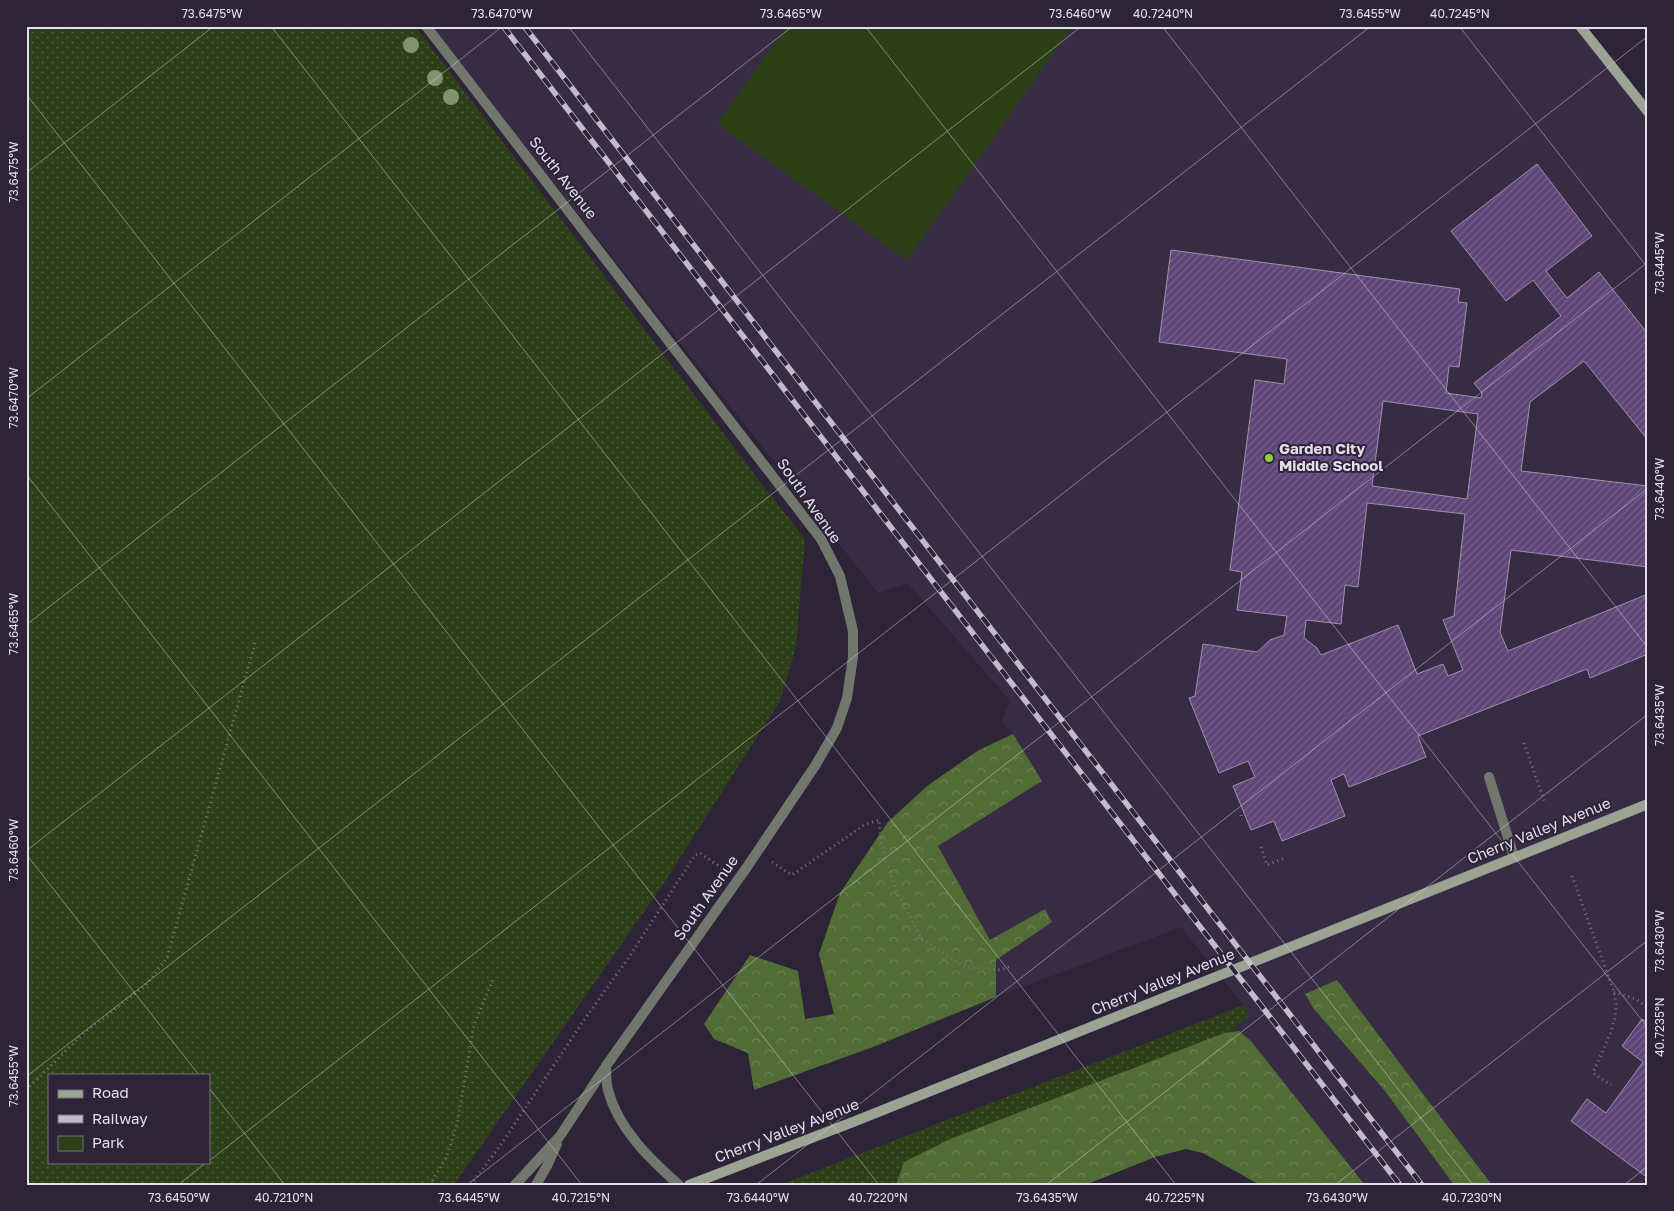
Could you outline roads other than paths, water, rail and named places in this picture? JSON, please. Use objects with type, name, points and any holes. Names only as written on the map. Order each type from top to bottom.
[{"type":"main road","points":[[1580,26],[1648,112]]},
{"type":"main road","name":"Cherry Valley Avenue","points":[[689,1185],[853,1122],[1648,804]]},
{"type":"street","name":"South Avenue","points":[[426,26],[800,509],[821,539],[840,576],[853,632],[853,657],[847,698],[836,728],[816,766],[606,1066],[560,1136]]},
{"type":"street","points":[[1489,777],[1514,858]]},
{"type":"street","points":[[606,1066],[608,1089],[618,1115],[648,1155],[679,1185]]},
{"type":"street","points":[[515,1185],[560,1136]]},
{"type":"street","points":[[536,1185],[547,1166],[560,1136]]},
{"type":"railway","points":[[503,26],[1400,1185]]},
{"type":"railway","points":[[524,26],[1422,1185]]},
{"type":"place","name":"Garden City Middle School","points":[[1269,458]]}]
